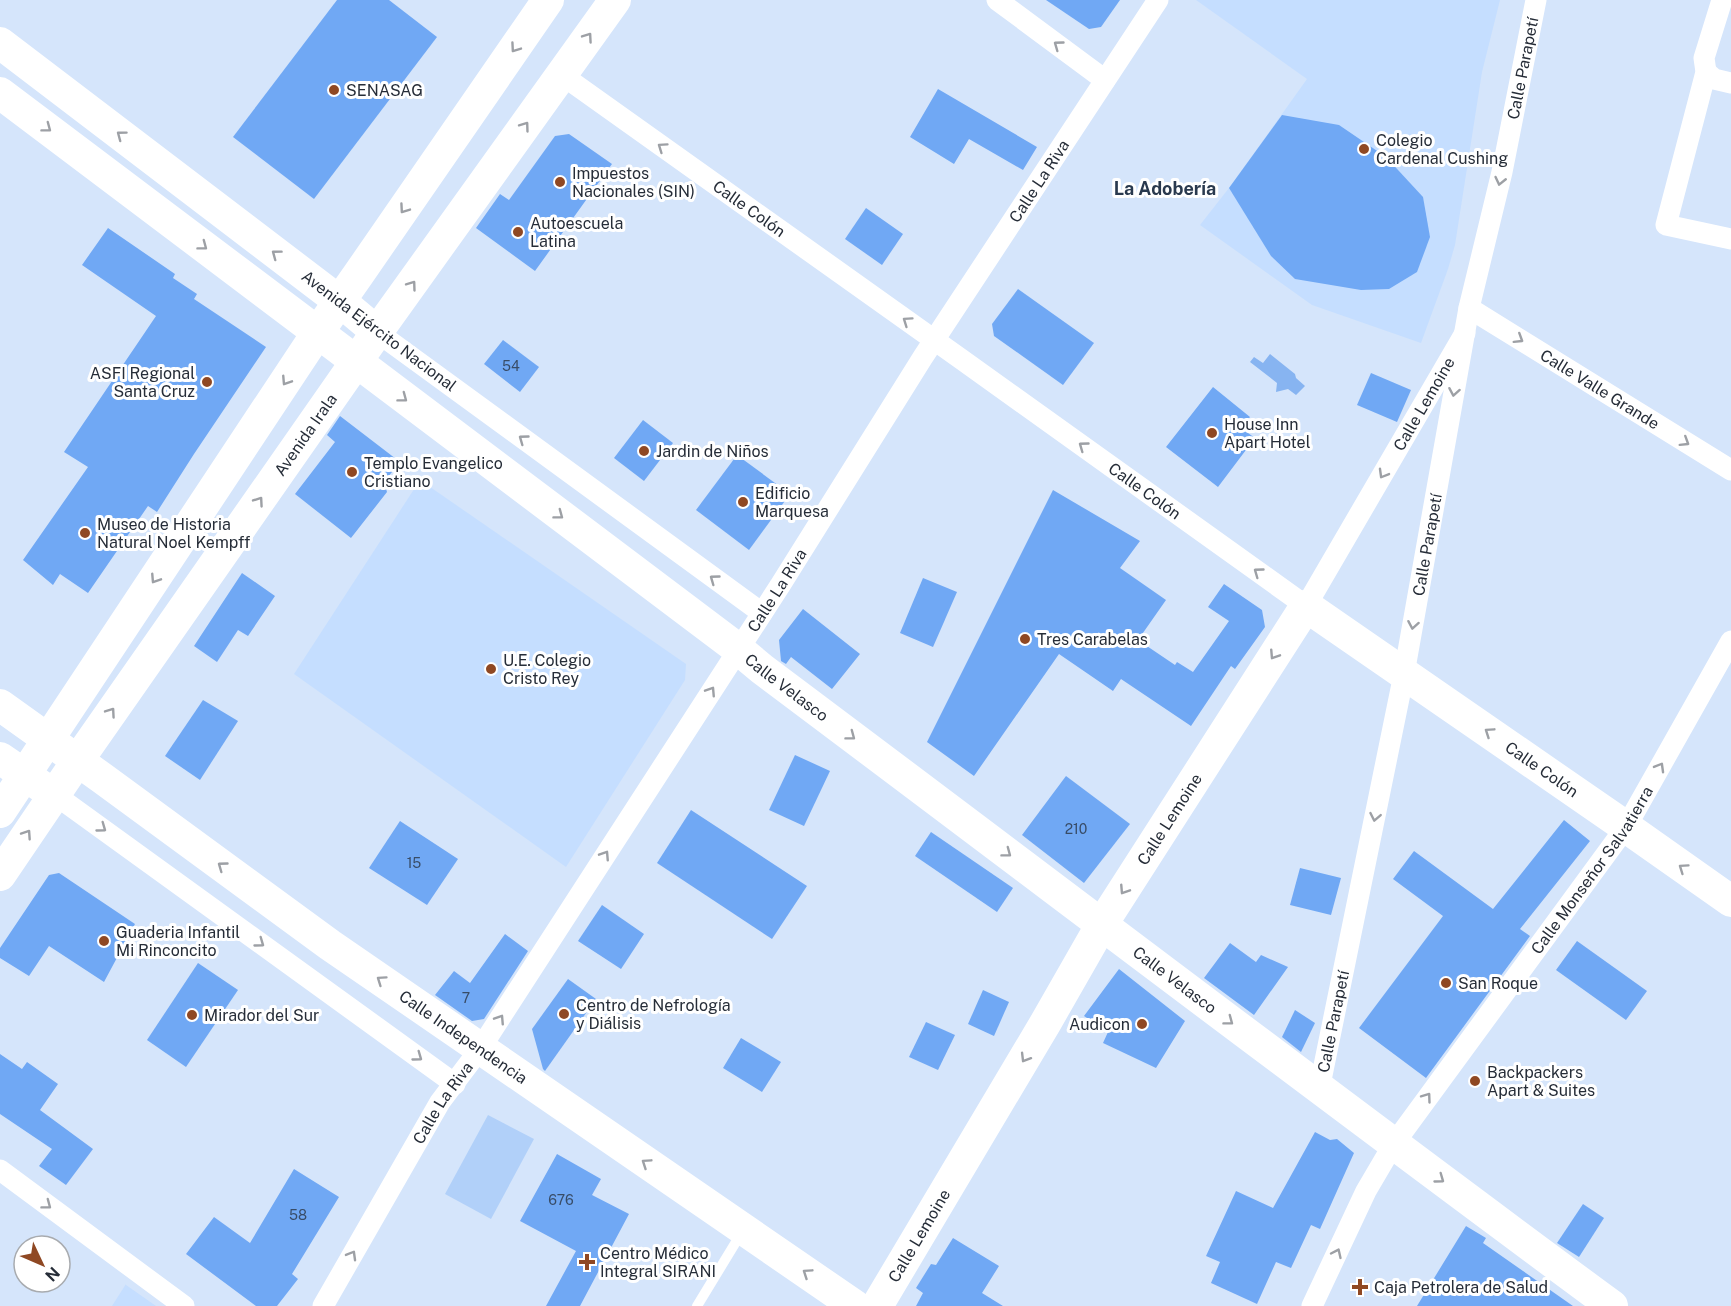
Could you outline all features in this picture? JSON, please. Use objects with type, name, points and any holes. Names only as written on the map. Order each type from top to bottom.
[{"type":"street","points":[[0,812],[318,332],[548,0]]},
{"type":"street","name":"Avenida Irala","points":[[0,875],[54,794],[377,332],[615,0]]},
{"type":"street","points":[[997,0],[1106,80]]},
{"type":"street","name":"Calle La Riva","points":[[323,1306],[440,1102],[480,1049],[762,613],[933,340],[1158,0]]},
{"type":"street","name":"Calle Parapetí","points":[[1319,1090],[1404,674],[1469,308],[1502,172],[1536,0]]},
{"type":"street","points":[[1722,0],[1704,58],[1706,72],[1666,225],[1731,238]]},
{"type":"street","name":"Avenida Ejército Nacional","points":[[0,43],[377,332],[762,613]]},
{"type":"street","points":[[1706,72],[1714,79],[1731,83]]},
{"type":"street","name":"Calle Colón","points":[[562,75],[1306,606],[1731,902]]},
{"type":"street","points":[[0,93],[738,649]]},
{"type":"street","name":"Calle Valle Grande","points":[[1469,308],[1731,470]]},
{"type":"street","name":"Calle Lemoine","points":[[877,1306],[1047,1022],[1102,924],[1306,606],[1465,333]]},
{"type":"street","name":"Calle Monseñor Salvatierra","points":[[1312,1306],[1366,1191],[1393,1145],[1626,827],[1731,641]]},
{"type":"street","name":"Calle Velasco","points":[[738,649],[1319,1090],[1612,1306]]},
{"type":"street","name":"Calle Independencia","points":[[0,705],[330,945],[855,1306]]},
{"type":"street","points":[[0,758],[54,794],[455,1084]]},
{"type":"street","points":[[0,1170],[181,1305]]},
{"type":"lane","points":[[697,1306],[743,1230]]},
{"type":"shaded area","name":"Colegio Cardenal Cushing","points":[[1196,0],[1500,0],[1482,72],[1455,245],[1421,343],[1312,305],[1200,225],[1307,79]]},
{"type":"shaded area","points":[[1270,354],[1295,374],[1305,386],[1296,395],[1288,389],[1276,392],[1277,383],[1250,362],[1254,357],[1263,363]]},
{"type":"shaded area","name":"U.E. Colegio Cristo Rey","points":[[420,480],[686,664],[685,680],[566,867],[294,674]]},
{"type":"shaded area","points":[[488,1115],[534,1139],[491,1219],[445,1194]]},
{"type":"shaded area","points":[[126,1285],[156,1306],[112,1306]]},
{"type":"building","points":[[337,0],[389,0],[437,37],[314,199],[233,137]]},
{"type":"building","points":[[1046,0],[1120,0],[1101,27],[1089,29]]},
{"type":"building","points":[[938,89],[1037,147],[1023,170],[969,139],[954,164],[910,137]]},
{"type":"building","points":[[1282,115],[1339,125],[1386,157],[1423,197],[1430,237],[1417,272],[1389,289],[1361,290],[1295,279],[1271,256],[1229,188]]},
{"type":"building","name":"Impuestos Nacionales (SIN)","points":[[569,134],[612,164],[535,271],[476,228],[500,194],[509,200],[555,136]]},
{"type":"building","points":[[866,208],[903,234],[882,265],[845,239]]},
{"type":"building","points":[[108,228],[175,274],[173,278],[197,294],[194,299],[266,347],[157,512],[148,506],[88,593],[60,574],[53,585],[23,560],[88,467],[64,452],[156,316],[82,265]]},
{"type":"building","points":[[1018,289],[1094,343],[1063,385],[994,336],[992,324]]},
{"type":"building","points":[[503,340],[539,367],[520,392],[484,364]]},
{"type":"building","points":[[1371,373],[1411,390],[1397,422],[1357,405]]},
{"type":"building","name":"House Inn Apart Hotel","points":[[1213,387],[1250,417],[1241,428],[1255,438],[1218,487],[1166,447]]},
{"type":"building","name":"Templo Evangelico Cristiano","points":[[340,416],[400,462],[384,482],[387,492],[351,538],[295,494],[335,442],[327,435]]},
{"type":"building","name":"Jardin de Niños","points":[[643,420],[673,443],[644,481],[614,458]]},
{"type":"building","name":"Edificio Marquesa","points":[[737,455],[790,494],[749,550],[696,510]]},
{"type":"building","name":"Tres Carabelas","points":[[1053,490],[1140,541],[1120,568],[1166,600],[1138,640],[1175,665],[1177,662],[1193,672],[1229,621],[1208,607],[1224,584],[1262,610],[1265,627],[1235,669],[1231,666],[1191,726],[1121,679],[1113,691],[1059,654],[974,776],[927,742]]},
{"type":"building","points":[[242,573],[275,596],[248,636],[238,630],[217,662],[194,646]]},
{"type":"building","points":[[923,578],[957,592],[933,647],[900,633]]},
{"type":"building","points":[[803,609],[860,654],[832,689],[791,657],[786,664],[781,661],[779,640]]},
{"type":"building","points":[[203,700],[238,721],[200,780],[165,756]]},
{"type":"building","points":[[795,755],[830,771],[804,826],[769,810]]},
{"type":"building","points":[[1066,776],[1130,824],[1084,883],[1022,835]]},
{"type":"building","points":[[691,810],[807,886],[772,939],[657,863]]},
{"type":"building","name":"San Roque","points":[[1564,820],[1590,841],[1520,929],[1530,936],[1426,1078],[1359,1028],[1443,916],[1393,879],[1414,851],[1493,909]]},
{"type":"building","points":[[400,821],[458,859],[427,905],[369,868]]},
{"type":"building","points":[[931,832],[1013,888],[997,912],[915,856]]},
{"type":"building","points":[[1300,868],[1341,878],[1331,915],[1290,905]]},
{"type":"building","points":[[59,873],[135,924],[104,982],[49,946],[29,976],[0,958],[0,948],[49,875]]},
{"type":"building","points":[[602,905],[644,934],[621,969],[578,941]]},
{"type":"building","points":[[505,934],[528,951],[484,1019],[472,1021],[435,995],[454,971],[470,983]]},
{"type":"building","points":[[1577,941],[1647,991],[1626,1020],[1556,970]]},
{"type":"building","points":[[1230,943],[1256,962],[1261,955],[1288,967],[1254,1015],[1204,978]]},
{"type":"building","name":"Mirador del Sur","points":[[198,963],[238,990],[186,1067],[147,1040]]},
{"type":"building","name":"Audicon","points":[[1119,969],[1185,1021],[1156,1068],[1103,1043],[1108,1032],[1084,1016]]},
{"type":"building","name":"Centro de Nefrología y Diálisis","points":[[568,979],[596,999],[545,1071],[532,1029]]},
{"type":"building","points":[[983,990],[1009,1002],[994,1036],[968,1024]]},
{"type":"building","points":[[1295,1010],[1315,1023],[1301,1052],[1282,1037]]},
{"type":"building","points":[[926,1022],[955,1035],[938,1070],[909,1057]]},
{"type":"building","points":[[741,1038],[781,1062],[762,1092],[723,1068]]},
{"type":"building","points":[[0,1054],[22,1069],[27,1062],[58,1084],[40,1110],[93,1149],[66,1185],[39,1166],[52,1149],[0,1114]]},
{"type":"building","points":[[1315,1132],[1330,1140],[1337,1139],[1354,1153],[1320,1229],[1311,1225],[1291,1268],[1276,1262],[1257,1304],[1211,1283],[1220,1262],[1206,1256],[1236,1191],[1273,1208]]},
{"type":"building","points":[[557,1154],[601,1179],[592,1195],[629,1214],[580,1306],[546,1306],[576,1251],[520,1221]]},
{"type":"building","points":[[294,1169],[339,1197],[292,1274],[298,1279],[277,1306],[256,1306],[186,1254],[214,1217],[250,1243]]},
{"type":"building","points":[[1583,1204],[1604,1218],[1579,1257],[1557,1243]]},
{"type":"building","points":[[1466,1226],[1486,1238],[1483,1243],[1573,1306],[1417,1306]]},
{"type":"building","points":[[953,1238],[999,1266],[982,1293],[1003,1306],[916,1306],[923,1293],[916,1288],[931,1264],[936,1265]]},
{"type":"place","name":"SENASAG","points":[[334,90]]},
{"type":"place","name":"Colegio Cardenal Cushing","points":[[1364,149]]},
{"type":"place","name":"Impuestos Nacionales (SIN)","points":[[560,182]]},
{"type":"place","name":"Autoescuela Latina","points":[[518,232]]},
{"type":"place","name":"ASFI Regional Santa Cruz","points":[[207,382]]},
{"type":"place","name":"House Inn Apart Hotel","points":[[1212,433]]},
{"type":"place","name":"Jardin de Niños","points":[[644,451]]},
{"type":"place","name":"Templo Evangelico Cristiano","points":[[352,472]]},
{"type":"place","name":"Edificio Marquesa","points":[[743,502]]},
{"type":"place","name":"Museo de Historia Natural Noel Kempff","points":[[85,533]]},
{"type":"place","name":"Tres Carabelas","points":[[1025,639]]},
{"type":"place","name":"U.E. Colegio Cristo Rey","points":[[491,669]]},
{"type":"place","name":"Guaderia Infantil Mi Rinconcito","points":[[104,941]]},
{"type":"place","name":"San Roque","points":[[1446,983]]},
{"type":"place","name":"Centro de Nefrología y Diálisis","points":[[564,1014]]},
{"type":"place","name":"Mirador del Sur","points":[[192,1015]]},
{"type":"place","name":"Audicon","points":[[1142,1024]]},
{"type":"place","name":"Backpackers Apart & Suites","points":[[1475,1081]]},
{"type":"place","name":"Centro Médico Integral SIRANI","points":[[587,1262]]},
{"type":"place","name":"Caja Petrolera de Salud","points":[[1360,1287]]},
{"type":"district","name":"La Adobería","points":[[1165,188]]}]
